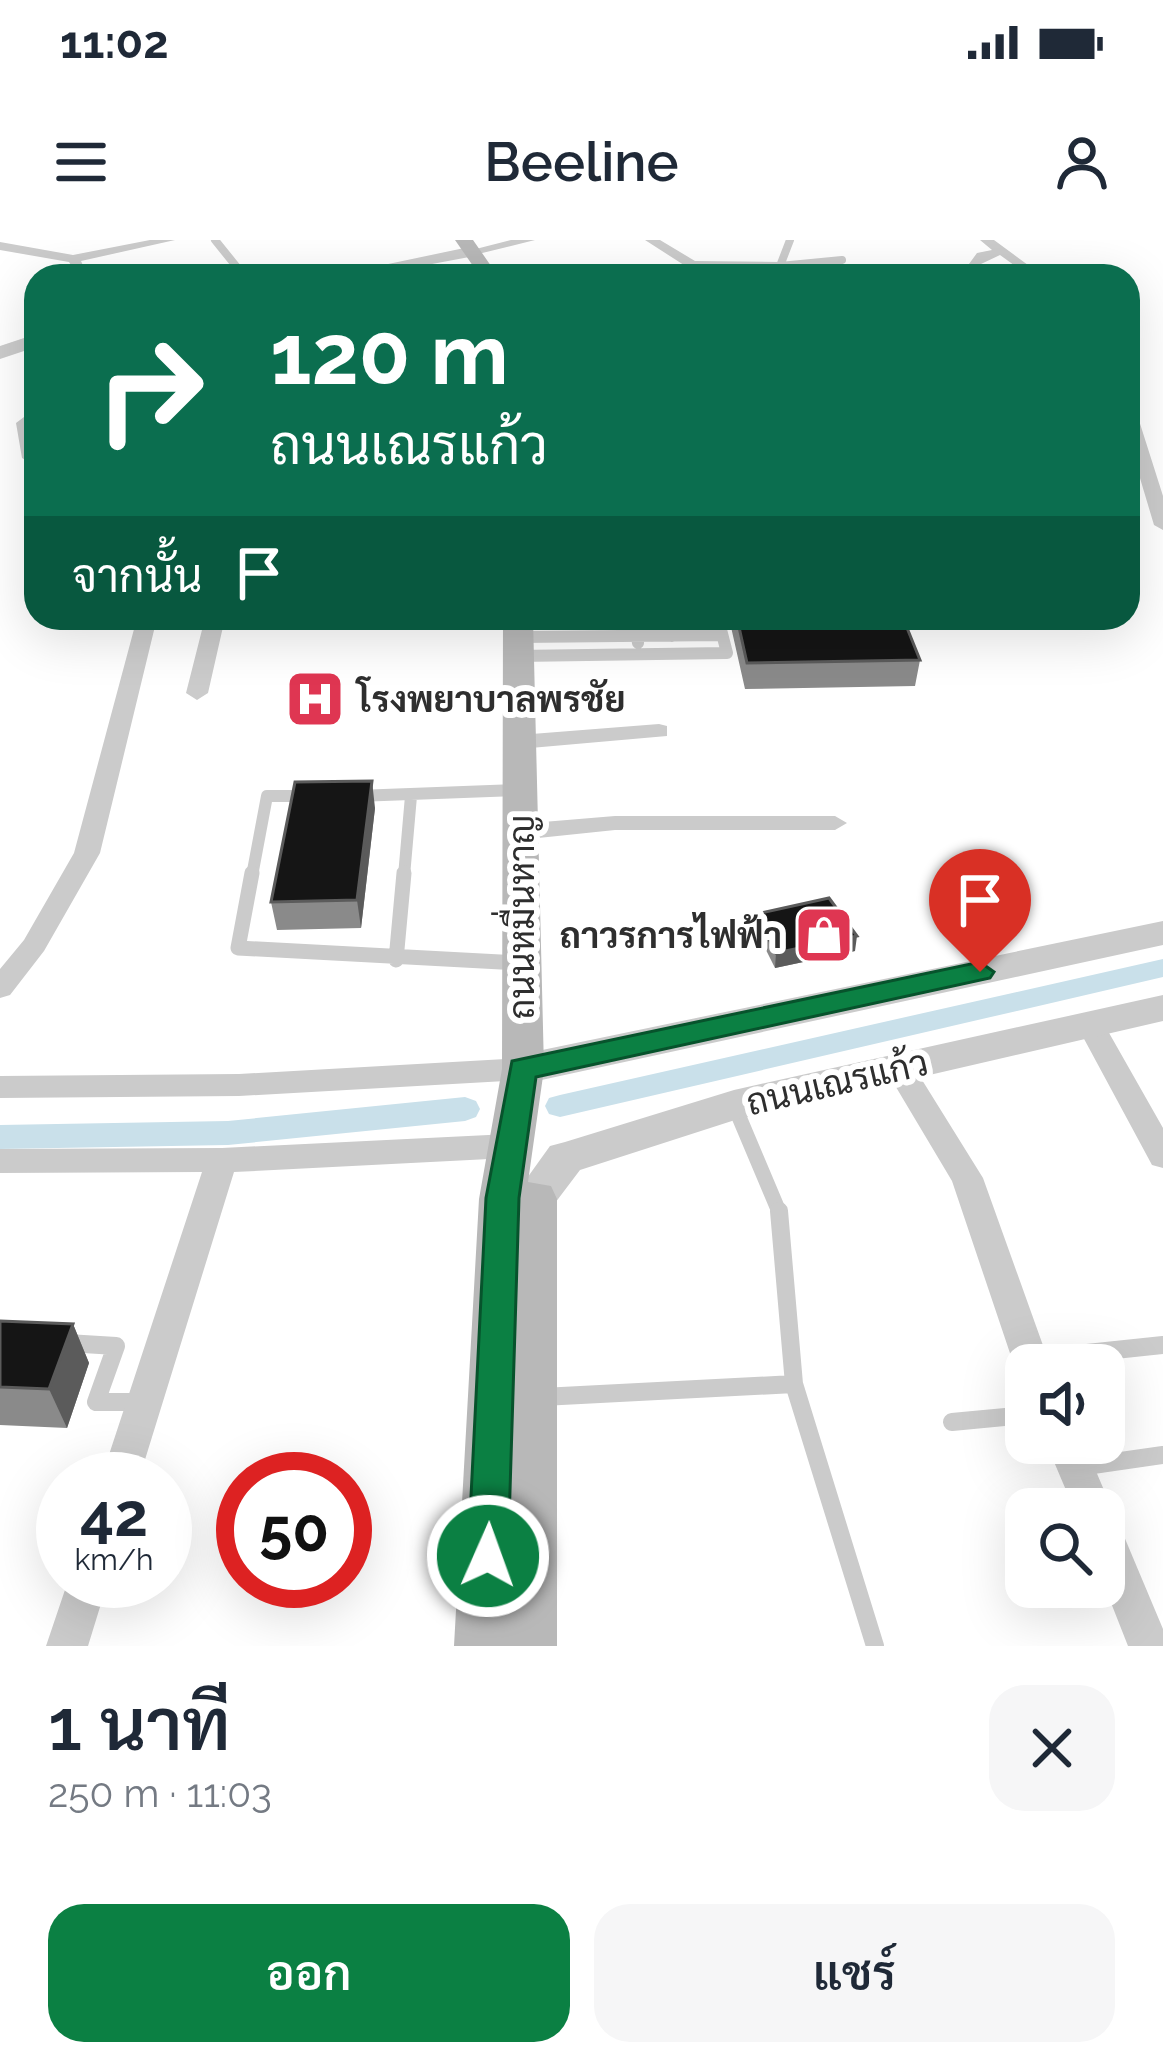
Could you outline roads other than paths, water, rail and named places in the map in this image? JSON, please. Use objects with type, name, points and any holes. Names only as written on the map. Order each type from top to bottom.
[{"type":"main road","name":"ถนนหมื่นหาญ","points":[[484,1646],[502,1198],[523,1069],[517,637]]},
{"type":"main road","points":[[527,1646],[534,1199]]},
{"type":"street","points":[[0,245],[73,259],[169,240]]},
{"type":"street","points":[[420,264],[469,246],[529,240]]},
{"type":"street","points":[[651,240],[692,264]]},
{"type":"street","points":[[986,240],[1020,264]]},
{"type":"street","points":[[975,264],[981,256],[1002,251]]},
{"type":"street","points":[[73,259],[76,264]]},
{"type":"street","points":[[1140,445],[1163,446]]},
{"type":"street","points":[[1159,497],[1163,525]]},
{"type":"street","points":[[0,988],[34,945],[87,853],[144,630]]},
{"type":"street","points":[[196,693],[212,630]]},
{"type":"street","points":[[519,742],[659,731]]},
{"type":"street","points":[[519,832],[615,823],[835,824]]},
{"type":"street","points":[[0,1088],[239,1084],[523,1069],[1163,933]]},
{"type":"street","name":"ถนนเณรแก้ว","points":[[534,1199],[565,1158],[734,1105],[1163,1007]]},
{"type":"street","points":[[1090,1024],[1163,1156]]},
{"type":"street","points":[[899,1067],[967,1178],[1025,1344]]},
{"type":"street","points":[[0,1161],[223,1160],[509,1146]]},
{"type":"street","points":[[129,1452],[223,1160]]},
{"type":"street","points":[[1125,1587],[1149,1646]]},
{"type":"street","points":[[67,1646],[79,1608]]},
{"type":"lane","points":[[215,240],[234,264]]},
{"type":"lane","points":[[797,264],[842,260]]},
{"type":"lane","points":[[636,630],[639,654]]},
{"type":"lane","points":[[671,630],[672,636]]},
{"type":"lane","points":[[517,637],[639,654],[727,653],[721,630]]},
{"type":"lane","points":[[517,637],[722,635]]},
{"type":"lane","points":[[520,790],[267,796],[238,948],[520,963]]},
{"type":"lane","points":[[396,960],[411,796]]},
{"type":"lane","points":[[734,1105],[781,1217],[794,1384],[875,1646]]},
{"type":"lane","points":[[46,1342],[116,1346],[96,1402],[145,1402]]},
{"type":"lane","points":[[1125,1351],[1163,1346]]},
{"type":"lane","points":[[531,1397],[794,1384]]},
{"type":"lane","points":[[952,1422],[1005,1416]]},
{"type":"lane","points":[[1125,1455],[1163,1455]]},
{"type":"waterway","points":[[560,1106],[1163,968]]},
{"type":"waterway","points":[[0,1137],[228,1133],[465,1109]]},
{"type":"place","name":"โรงพยาบาลพรชัย","points":[[315,699]]},
{"type":"place","name":"ถาวรการไฟฟ้า","points":[[824,935]]}]
